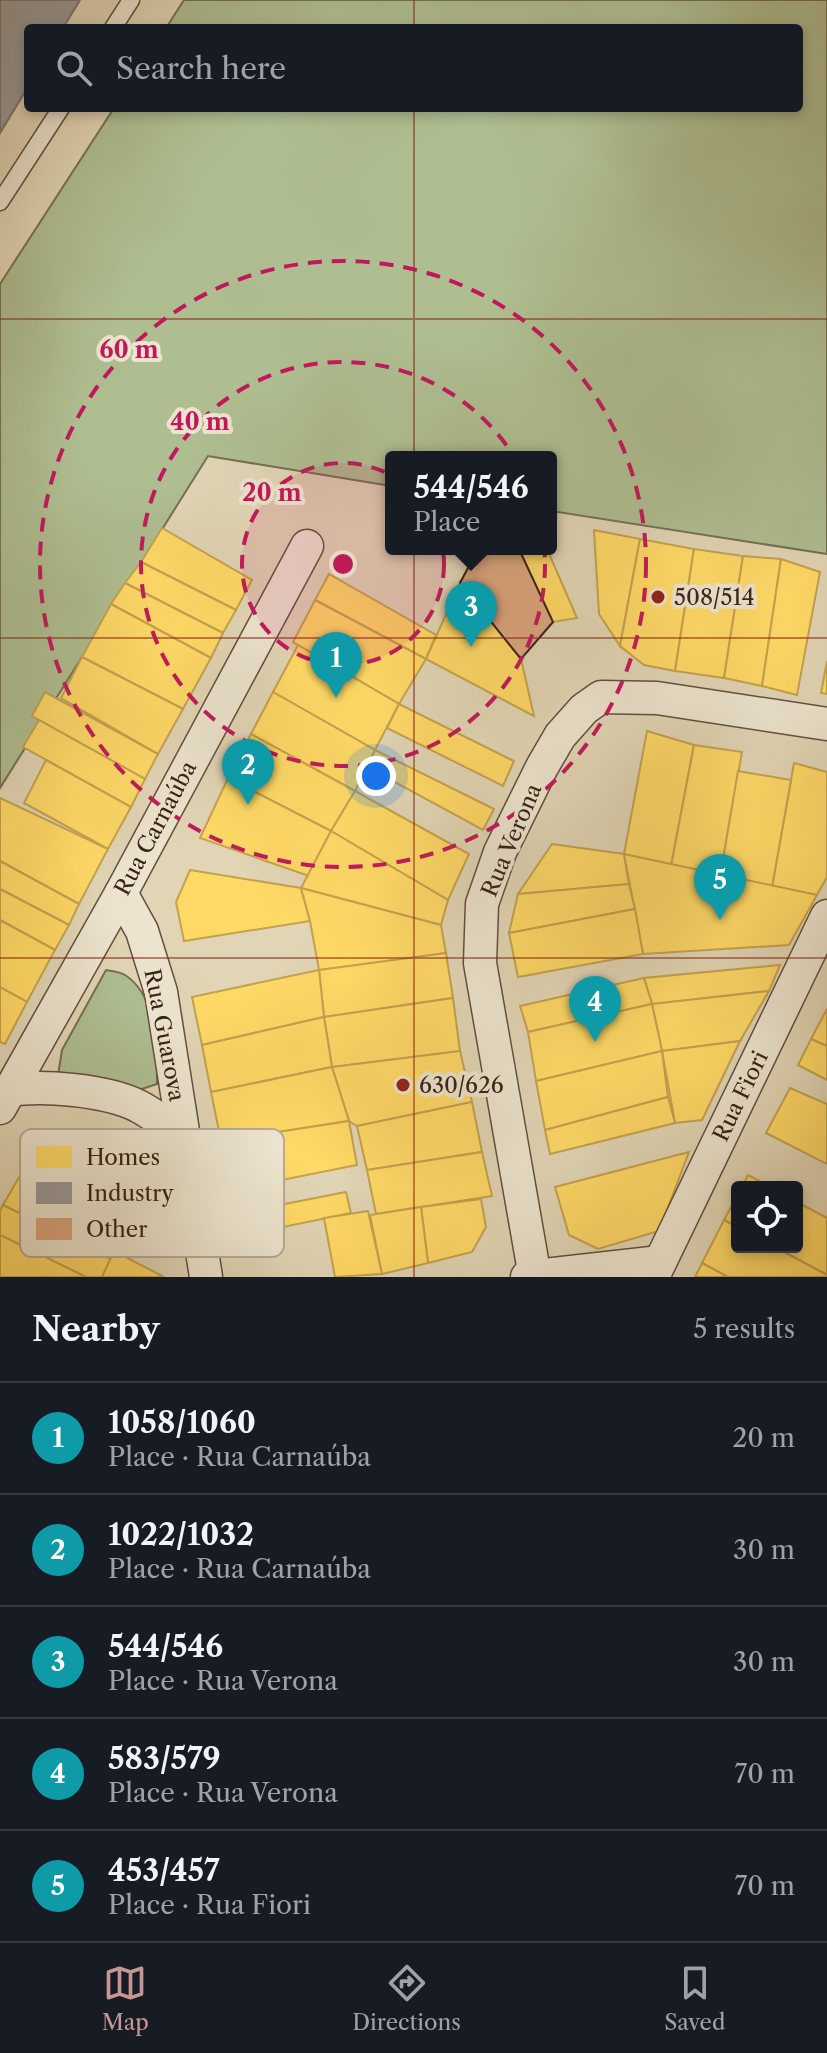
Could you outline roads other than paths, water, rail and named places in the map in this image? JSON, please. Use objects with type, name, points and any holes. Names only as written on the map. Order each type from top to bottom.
[{"type":"street","name":"Rua Carnaúba","points":[[5,1099],[121,893],[307,546]]},
{"type":"street","name":"Rua Verona","points":[[532,1276],[480,963],[482,904],[500,852],[542,767],[560,736],[584,709],[601,697],[657,698],[827,724]]},
{"type":"street","name":"Rua Guarova","points":[[121,893],[142,931],[161,992],[183,1129]]},
{"type":"street","name":"Rua Fiori","points":[[656,1269],[827,916]]},
{"type":"street","points":[[5,1099],[36,1086],[69,1090],[135,1104],[171,1129]]},
{"type":"street","name":"Rua Guarova","points":[[203,1257],[206,1277]]},
{"type":"street","points":[[532,1276],[656,1269]]},
{"type":"lane","points":[[116,24],[131,0]]},
{"type":"lane","points":[[0,202],[58,112]]},
{"type":"place","name":"508/514","points":[[658,597]]},
{"type":"place","name":"544/546","points":[[471,647]]},
{"type":"place","name":"1058/1060","points":[[336,698]]},
{"type":"place","name":"1022/1032","points":[[248,805]]},
{"type":"place","name":"453/457","points":[[720,920]]},
{"type":"place","name":"583/579","points":[[595,1042]]},
{"type":"place","name":"630/626","points":[[403,1085]]}]
